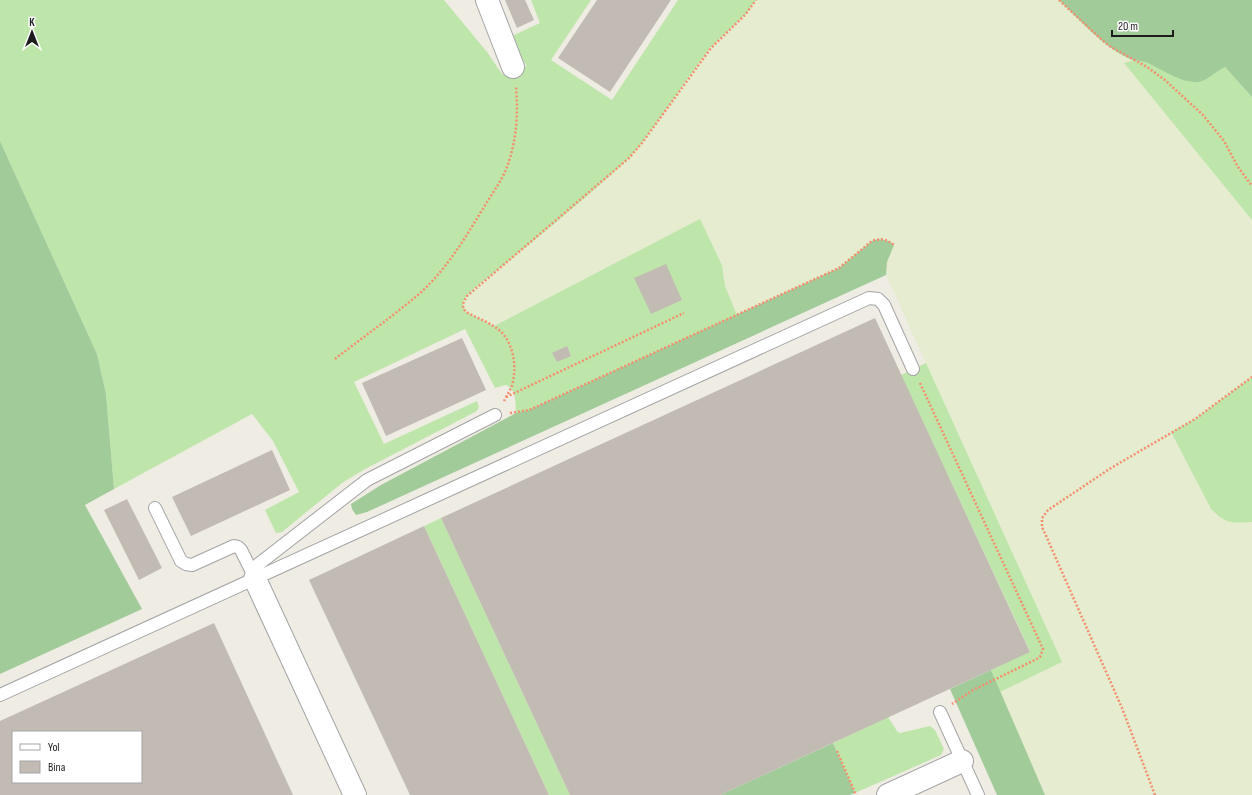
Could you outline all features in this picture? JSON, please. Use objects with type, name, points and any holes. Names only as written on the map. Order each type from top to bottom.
[{"type":"street","points":[[487,0],[513,67]]},
{"type":"street","points":[[253,574],[355,795]]},
{"type":"street","points":[[888,795],[962,761]]},
{"type":"lane","points":[[0,695],[253,574],[869,298],[878,299],[884,306],[914,369]]},
{"type":"lane","points":[[253,574],[367,480],[386,469],[495,415]]},
{"type":"lane","points":[[155,508],[182,561],[186,564],[192,565],[234,546],[238,547],[253,574]]},
{"type":"lane","points":[[940,712],[978,795]]},
{"type":"path","points":[[495,415],[511,388],[514,376],[511,348],[500,331],[466,312],[463,308],[463,303],[466,296],[604,181],[629,158],[642,143],[710,48],[745,15],[756,0]]},
{"type":"path","points":[[1059,0],[1102,40],[1111,47],[1147,67],[1165,80],[1203,115],[1224,140],[1238,167],[1252,186]]},
{"type":"path","points":[[335,359],[419,294],[438,275],[460,246],[502,178],[509,162],[516,129],[517,103],[513,67]]},
{"type":"path","points":[[495,415],[529,410],[832,271],[849,260],[872,241],[883,239],[894,245]]},
{"type":"path","points":[[506,397],[684,313]]},
{"type":"path","points":[[914,369],[1043,649],[1040,657],[1036,660],[973,690],[940,712]]},
{"type":"path","points":[[1155,795],[1122,708],[1042,526],[1042,518],[1048,510],[1086,484],[1194,419],[1252,377]]},
{"type":"path","points":[[837,751],[856,795]]},
{"type":"green space","points":[[0,0],[444,0],[487,52],[502,74],[508,75],[527,66],[512,36],[540,23],[531,0],[591,0],[551,60],[612,100],[678,0],[756,0],[745,15],[710,48],[642,143],[629,158],[572,209],[472,291],[465,298],[463,304],[466,312],[494,326],[700,219],[722,265],[725,286],[737,315],[529,410],[516,413],[514,393],[510,387],[506,385],[495,388],[465,329],[354,382],[384,444],[477,401],[479,407],[477,411],[365,469],[342,483],[282,532],[276,533],[265,510],[299,492],[273,441],[252,414],[114,489],[106,394],[97,354],[0,141]]},
{"type":"green space","points":[[756,0],[1059,0],[1102,40],[1134,60],[1124,63],[1252,220],[1252,377],[1195,419],[1171,433],[1211,509],[1232,523],[1252,522],[1252,795],[1045,795],[1000,692],[1061,661],[886,275],[887,262],[893,245],[878,239],[872,241],[839,268],[737,315],[725,286],[722,264],[700,220],[493,326],[466,312],[463,308],[463,303],[467,296],[629,158],[642,143],[711,48],[745,15]]},
{"type":"green space","points":[[1059,0],[1252,0],[1252,97],[1225,67],[1204,80],[1192,82],[1173,76],[1148,63],[1135,61],[1123,55],[1103,42]]},
{"type":"green space","points":[[1134,60],[1225,67],[1252,97],[1252,220],[1124,63]]},
{"type":"green space","points":[[0,141],[97,354],[106,394],[114,489],[85,505],[142,609],[0,674]]},
{"type":"green space","points":[[878,239],[889,241],[894,245],[887,262],[886,275],[367,512],[356,515],[352,509],[351,504],[381,485],[516,413],[529,410],[839,268],[872,241]]},
{"type":"green space","points":[[926,363],[1062,662],[1000,692],[991,670],[1030,651],[901,375]]},
{"type":"green space","points":[[1252,377],[1252,522],[1234,523],[1221,518],[1211,509],[1171,432],[1195,419]]},
{"type":"green space","points":[[441,518],[570,795],[549,795],[424,526]]},
{"type":"green space","points":[[991,670],[1045,795],[997,795],[950,689]]},
{"type":"green space","points":[[888,717],[900,733],[930,726],[935,730],[944,749],[941,755],[855,793],[833,743]]},
{"type":"green space","points":[[833,743],[855,793],[850,795],[720,795]]},
{"type":"building","points":[[505,0],[525,0],[534,20],[517,28]]},
{"type":"building","points":[[597,0],[671,0],[610,92],[558,58]]},
{"type":"building","points":[[666,264],[682,300],[651,314],[634,278]]},
{"type":"building","points":[[875,318],[1030,652],[720,795],[570,795],[441,518]]},
{"type":"building","points":[[462,338],[486,390],[386,436],[362,383]]},
{"type":"building","points":[[567,346],[571,356],[557,362],[552,353]]},
{"type":"building","points":[[272,450],[290,490],[191,536],[172,497]]},
{"type":"building","points":[[127,499],[162,568],[139,580],[104,510]]},
{"type":"building","points":[[424,526],[549,795],[410,795],[309,580]]},
{"type":"building","points":[[214,623],[293,795],[0,795],[0,721]]}]
